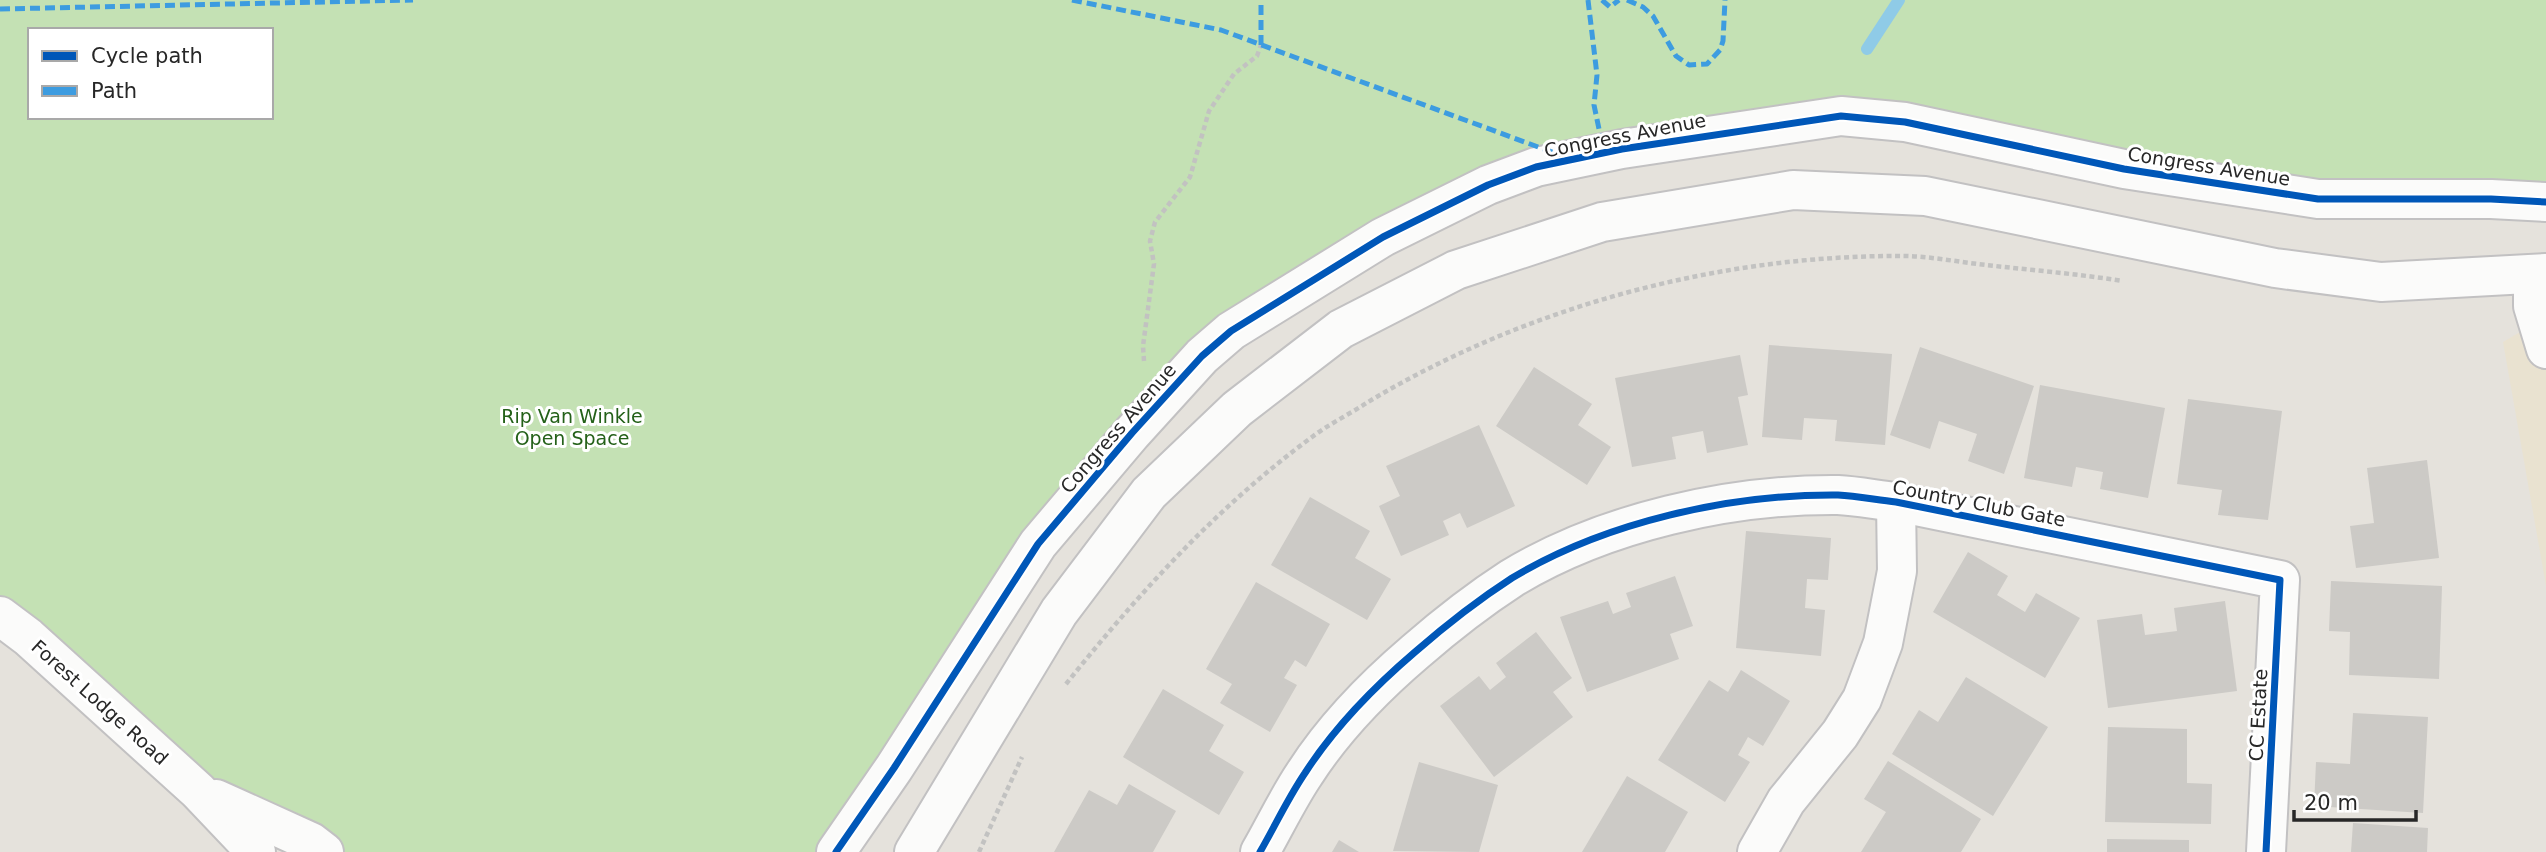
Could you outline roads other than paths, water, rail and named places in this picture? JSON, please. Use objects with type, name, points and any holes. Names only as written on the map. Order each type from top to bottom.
[{"type":"street","name":"Congress Avenue","points":[[836,852],[1038,544],[1132,433],[1202,356],[1231,331],[1383,237],[1488,185],[1536,167],[1622,149],[1841,116],[1905,122],[2124,169],[2318,199],[2491,199],[2546,202]]},
{"type":"street","points":[[914,852],[1059,612],[1149,493],[1237,409],[1341,330],[1456,270],[1602,222],[1793,190],[1925,196],[2275,268],[2381,282],[2540,274],[2533,306],[2546,349]]},
{"type":"street","name":"Country Club Gate","points":[[1260,852],[1305,772],[1350,715],[1396,668],[1449,622],[1513,578],[1578,545],[1647,521],[1717,506],[1781,498],[1839,495],[1896,502],[2280,580]]},
{"type":"street","name":"Country Club Gate","points":[[1757,852],[1786,801],[1840,734],[1862,699],[1883,643],[1897,571],[1896,502]]},
{"type":"street","name":"CC Estate","points":[[2266,852],[2280,580]]},
{"type":"street","name":"Forest Lodge Road","points":[[0,616],[27,637],[198,791],[257,852]]},
{"type":"street","name":"Forest Lodge Road","points":[[198,791],[311,842],[324,852]]},
{"type":"waterway","points":[[1867,49],[1899,0]]},
{"type":"park label","name":"Rip Van Winkle Open Space","points":[[572,427]]}]
